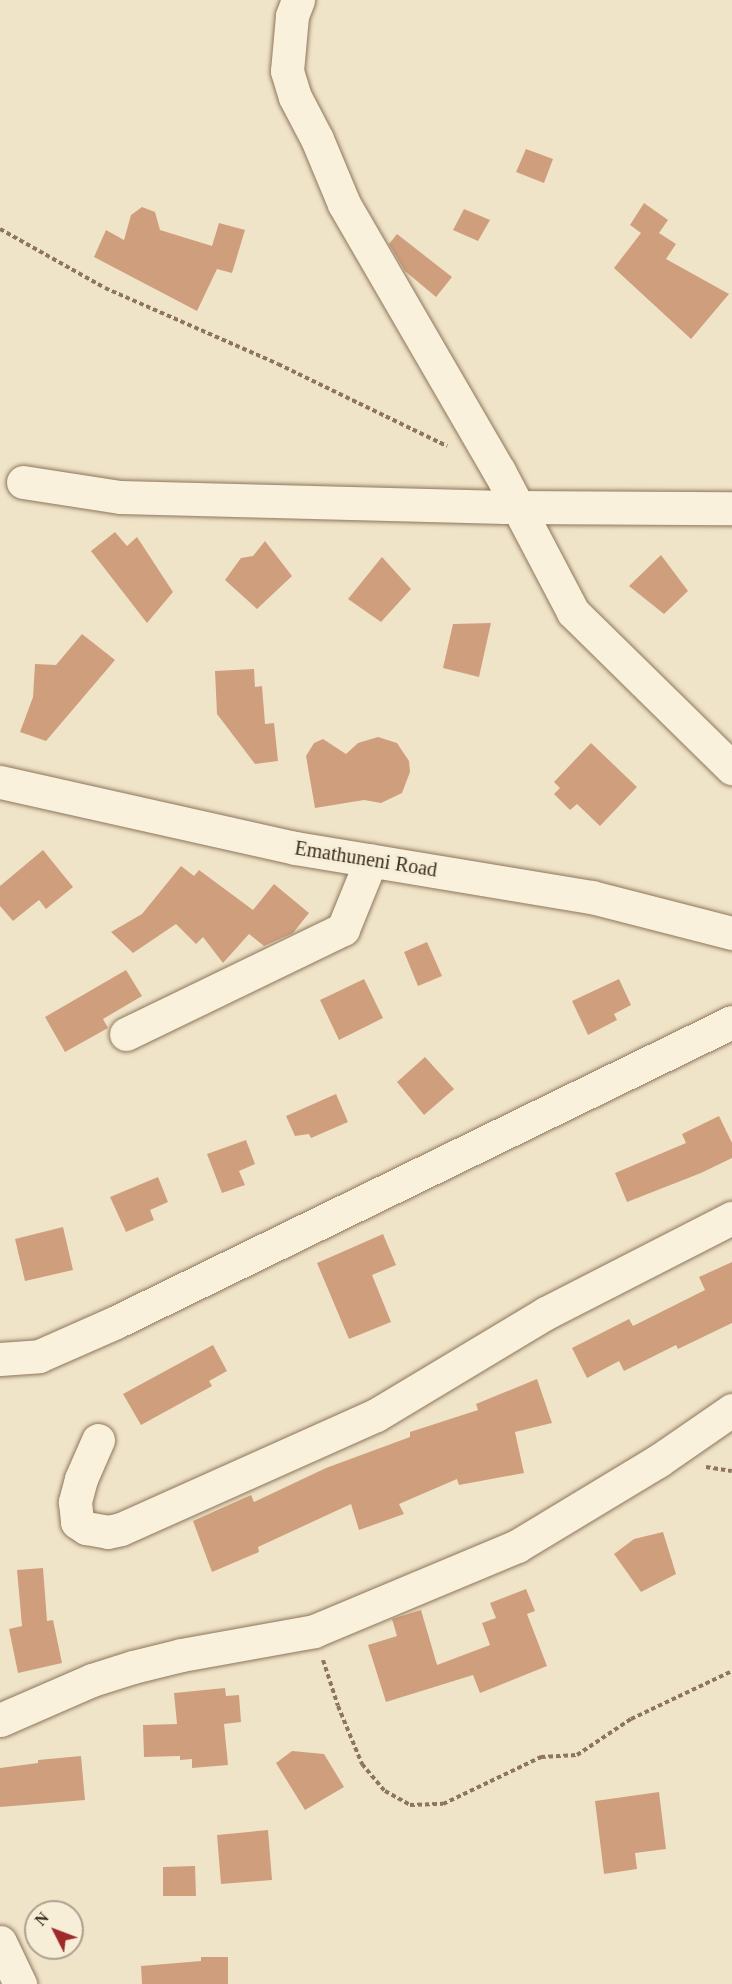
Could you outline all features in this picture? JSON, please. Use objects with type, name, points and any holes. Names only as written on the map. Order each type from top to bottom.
[{"type":"street","points":[[298,0],[292,16],[287,71],[295,96],[317,139],[344,204],[519,507],[573,612],[732,768]]},
{"type":"street","points":[[23,482],[120,497],[519,507],[732,508]]},
{"type":"street","name":"Emathuneni Road","points":[[0,782],[295,848],[592,897],[732,933]]},
{"type":"street","points":[[126,1034],[343,929],[371,860]]},
{"type":"street","points":[[0,1359],[39,1356],[116,1322],[732,1022]]},
{"type":"street","points":[[98,1440],[81,1479],[75,1502],[77,1522],[86,1528],[108,1532],[121,1529],[376,1415],[546,1313],[732,1218]]},
{"type":"street","points":[[0,1720],[92,1680],[133,1667],[181,1655],[314,1631],[517,1546],[658,1461],[732,1410]]},
{"type":"street","points":[[0,1942],[20,1984]]},
{"type":"path","points":[[0,229],[105,288],[278,364],[457,450]]},
{"type":"path","points":[[314,1631],[338,1706],[362,1764],[385,1791],[410,1805],[443,1804],[541,1757],[577,1755],[631,1719],[732,1671]]},
{"type":"building","points":[[526,149],[553,159],[544,183],[516,172]]},
{"type":"building","points":[[644,203],[668,220],[659,233],[676,244],[666,259],[729,294],[691,339],[614,268],[641,233],[630,225]]},
{"type":"building","points":[[142,207],[155,212],[160,230],[212,246],[219,223],[245,230],[232,273],[217,269],[197,311],[94,257],[106,230],[124,240],[131,215]]},
{"type":"building","points":[[464,209],[490,220],[478,241],[453,230]]},
{"type":"building","points":[[397,234],[452,277],[436,297],[405,271],[389,244]]},
{"type":"building","points":[[115,532],[127,546],[137,537],[173,592],[147,623],[91,551]]},
{"type":"building","points":[[265,541],[292,576],[257,609],[225,580],[241,558],[253,556]]},
{"type":"building","points":[[661,555],[688,591],[664,614],[629,586]]},
{"type":"building","points":[[382,557],[411,589],[381,622],[348,599]]},
{"type":"building","points":[[491,623],[479,677],[443,668],[453,624]]},
{"type":"building","points":[[82,634],[115,660],[46,741],[20,732],[33,697],[35,664],[56,665]]},
{"type":"building","points":[[254,669],[255,687],[262,686],[265,724],[274,723],[278,761],[255,764],[217,714],[215,671]]},
{"type":"building","points":[[378,737],[397,743],[409,761],[410,772],[402,793],[381,803],[364,800],[315,808],[306,756],[314,743],[323,739],[346,754],[358,743]]},
{"type":"building","points":[[591,743],[637,787],[600,826],[577,804],[570,810],[554,794],[560,788],[554,782]]},
{"type":"building","points":[[43,850],[73,887],[46,909],[39,900],[13,921],[0,906],[0,886]]},
{"type":"building","points":[[181,866],[194,876],[199,870],[253,910],[274,884],[309,913],[293,933],[264,946],[249,934],[223,963],[203,937],[196,944],[176,924],[133,953],[111,932],[142,914]]},
{"type":"building","points":[[427,942],[442,976],[418,986],[404,952]]},
{"type":"building","points":[[126,970],[142,996],[103,1019],[108,1028],[65,1052],[45,1017]]},
{"type":"building","points":[[364,979],[383,1018],[339,1040],[320,1000]]},
{"type":"building","points":[[619,979],[631,1005],[614,1014],[617,1020],[588,1035],[572,1001]]},
{"type":"building","points":[[425,1057],[454,1089],[424,1115],[397,1082]]},
{"type":"building","points":[[336,1094],[348,1122],[311,1138],[309,1134],[295,1136],[286,1116]]},
{"type":"building","points":[[719,1116],[732,1143],[732,1158],[701,1173],[627,1202],[615,1173],[686,1143],[682,1134]]},
{"type":"building","points":[[246,1140],[255,1164],[239,1171],[245,1185],[222,1193],[207,1154]]},
{"type":"building","points":[[158,1177],[168,1202],[150,1210],[154,1220],[126,1232],[110,1197]]},
{"type":"building","points":[[63,1227],[73,1270],[25,1281],[15,1239]]},
{"type":"building","points":[[383,1234],[396,1265],[372,1275],[391,1322],[349,1339],[317,1263]]},
{"type":"building","points":[[732,1262],[732,1323],[678,1349],[676,1345],[624,1371],[619,1361],[587,1378],[572,1348],[629,1319],[633,1326],[705,1290],[699,1277]]},
{"type":"building","points":[[213,1345],[227,1371],[209,1381],[212,1386],[141,1425],[123,1394]]},
{"type":"building","points":[[537,1379],[552,1423],[515,1432],[524,1473],[459,1485],[457,1479],[399,1504],[404,1514],[359,1530],[351,1504],[258,1547],[259,1552],[212,1572],[193,1521],[251,1495],[254,1502],[326,1468],[410,1437],[410,1432],[478,1410],[476,1404]]},
{"type":"building","points":[[663,1532],[676,1574],[641,1592],[614,1554],[634,1539]]},
{"type":"building","points":[[43,1568],[47,1621],[53,1620],[62,1663],[18,1673],[9,1629],[22,1626],[17,1570]]},
{"type":"building","points":[[526,1589],[535,1611],[527,1614],[547,1666],[480,1693],[473,1675],[386,1702],[368,1645],[397,1636],[392,1619],[421,1610],[437,1665],[490,1645],[482,1623],[496,1618],[490,1603]]},
{"type":"building","points":[[225,1688],[226,1696],[239,1695],[241,1722],[224,1724],[228,1765],[192,1768],[192,1759],[180,1760],[180,1756],[144,1757],[143,1725],[177,1724],[174,1693]]},
{"type":"building","points":[[292,1751],[324,1754],[344,1787],[305,1810],[276,1763]]},
{"type":"building","points":[[81,1756],[85,1800],[0,1807],[0,1768],[38,1763],[38,1760]]},
{"type":"building","points":[[659,1792],[666,1849],[635,1853],[637,1869],[604,1874],[595,1801]]},
{"type":"building","points":[[268,1830],[272,1880],[221,1884],[217,1835]]},
{"type":"building","points":[[195,1866],[196,1896],[163,1896],[163,1867]]},
{"type":"building","points":[[201,1957],[228,1957],[228,1984],[142,1984],[141,1966],[201,1961]]}]
